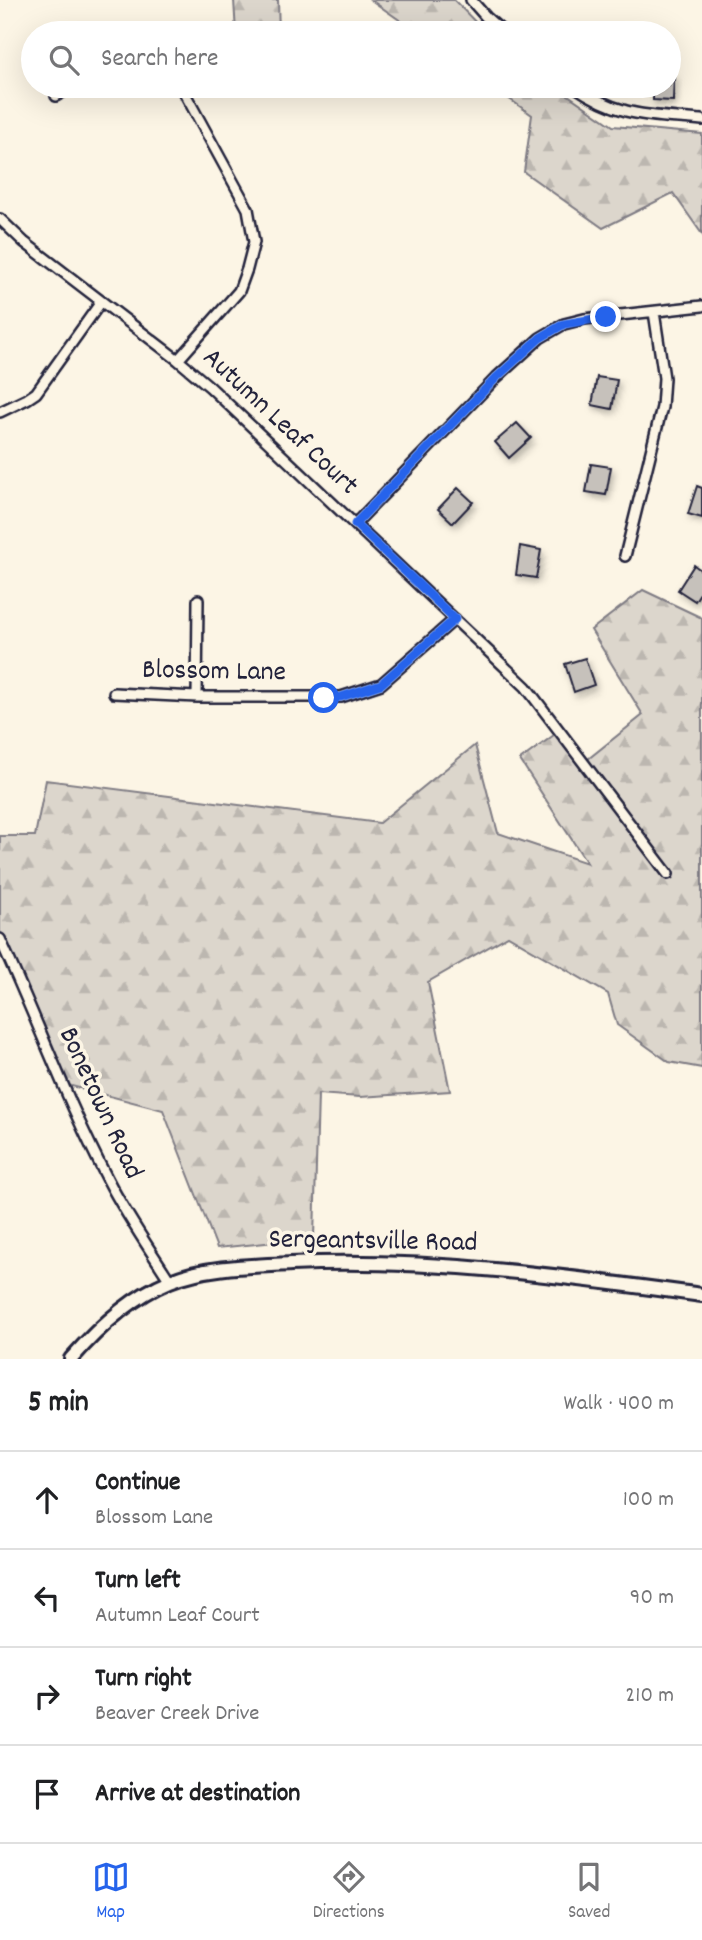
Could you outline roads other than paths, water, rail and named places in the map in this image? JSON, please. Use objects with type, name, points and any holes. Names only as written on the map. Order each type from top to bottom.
[{"type":"main road","name":"Sergeantsville Road","points":[[71,1359],[114,1316],[170,1281],[200,1272],[252,1266],[405,1263],[471,1267],[702,1295]]},
{"type":"street","points":[[471,0],[490,21]]},
{"type":"street","points":[[178,360],[239,291],[254,242],[248,209],[187,98]]},
{"type":"street","points":[[594,98],[621,111],[644,116],[702,120]]},
{"type":"street","name":"Autumn Leaf Court","points":[[0,219],[24,242],[210,387],[526,687],[668,874]]},
{"type":"street","points":[[0,412],[36,393],[101,302]]},
{"type":"street","points":[[355,524],[497,377],[540,338],[564,324],[584,319],[702,306]]},
{"type":"street","points":[[625,556],[662,407],[664,378],[654,312]]},
{"type":"street","points":[[197,697],[198,600]]},
{"type":"street","name":"Blossom Lane","points":[[114,693],[197,697],[341,697],[381,684],[455,619]]},
{"type":"street","name":"Bonetown Road","points":[[0,939],[107,1178],[170,1281]]}]
